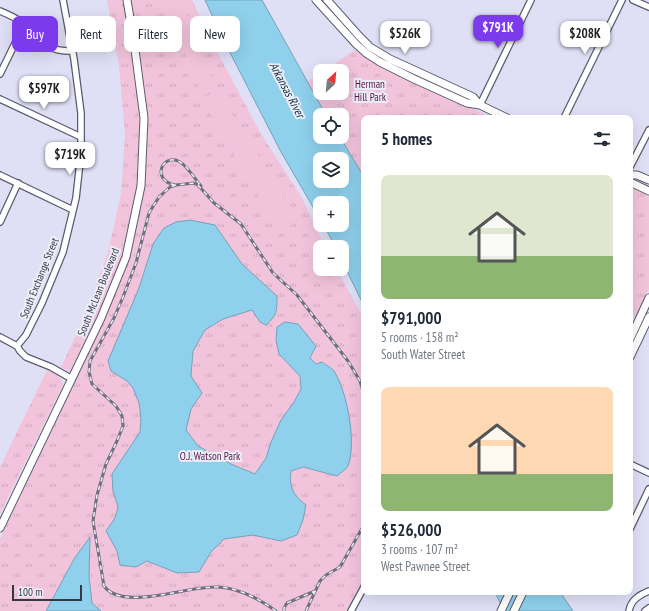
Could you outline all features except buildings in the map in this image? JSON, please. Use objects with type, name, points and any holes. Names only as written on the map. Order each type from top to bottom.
[{"type":"main road","name":"South McLean Boulevard","points":[[0,528],[101,318],[126,258],[141,186],[144,118],[127,0]]},
{"type":"main road","points":[[316,0],[366,53],[394,69],[460,100],[467,103],[480,105],[501,115]]},
{"type":"main road","points":[[327,0],[370,47],[390,59],[473,97],[480,105]]},
{"type":"main road","points":[[633,175],[649,180]]},
{"type":"main road","points":[[633,184],[649,192]]},
{"type":"main road","points":[[633,333],[649,298]]},
{"type":"main road","points":[[633,351],[649,317]]},
{"type":"main road","points":[[501,611],[509,595]]},
{"type":"main road","points":[[514,611],[522,595]]},
{"type":"street","name":"South Exchange Street","points":[[64,0],[67,16]]},
{"type":"street","points":[[480,105],[531,0]]},
{"type":"street","points":[[565,115],[622,0]]},
{"type":"street","points":[[633,0],[649,7]]},
{"type":"street","points":[[0,11],[12,17]]},
{"type":"street","points":[[0,74],[12,49]]},
{"type":"street","name":"South Exchange Street","points":[[17,346],[26,335],[63,252],[76,198],[81,153],[81,113],[73,52]]},
{"type":"street","points":[[0,99],[81,137]]},
{"type":"street","points":[[633,161],[649,130]]},
{"type":"street","points":[[0,175],[73,210]]},
{"type":"street","points":[[0,222],[18,183]]},
{"type":"street","points":[[0,337],[17,346],[26,357],[50,367],[72,379]]},
{"type":"street","points":[[633,465],[649,473]]},
{"type":"street","points":[[633,523],[649,489]]},
{"type":"street","points":[[630,611],[630,606],[635,598],[649,591]]},
{"type":"street","points":[[351,611],[361,593]]},
{"type":"street","points":[[645,611],[649,608]]},
{"type":"green space","name":"O.J. Watson Park","points":[[107,0],[192,0],[200,16],[190,16],[190,52],[217,52],[260,132],[302,198],[313,221],[313,232],[318,232],[322,240],[313,240],[313,276],[341,276],[361,314],[361,584],[346,611],[0,611],[0,539],[78,376],[61,367],[87,312],[108,252],[121,194],[125,135],[119,66],[116,50],[116,16],[110,16]]},
{"type":"green space","points":[[181,0],[190,22],[190,52],[202,52],[214,82],[200,92],[182,45],[182,16],[171,16],[165,1]]},
{"type":"green space","name":"Herman Hill Park","points":[[356,49],[397,73],[486,115],[361,115],[361,179],[349,157],[349,152],[346,152],[342,144],[349,144],[349,108],[321,108],[317,100],[349,100],[349,64],[334,64]]},
{"type":"green space","name":"Herman Hill Park","points":[[313,78],[313,93],[307,82]]},
{"type":"green space","points":[[217,90],[298,218],[284,231],[253,188],[202,99]]},
{"type":"green space","points":[[633,188],[649,196],[649,289],[636,317],[633,316]]},
{"type":"green space","points":[[47,370],[55,373],[63,385],[0,514],[0,467]]},
{"type":"water","name":"Arkansas River","points":[[205,0],[262,0],[313,92],[313,100],[318,100],[322,108],[313,108],[313,144],[344,144],[349,152],[361,172],[361,300],[349,275],[349,240],[332,240],[328,232],[349,232],[349,196],[313,196],[313,207],[281,152],[230,52],[240,52],[240,16],[212,16]]},
{"type":"water","points":[[190,220],[215,225],[242,264],[277,296],[277,301],[274,316],[266,325],[260,322],[252,310],[223,319],[205,330],[193,351],[191,376],[202,393],[191,409],[186,430],[198,446],[231,464],[255,474],[266,458],[271,442],[281,420],[301,389],[300,376],[279,354],[276,340],[277,327],[285,322],[298,324],[316,346],[310,358],[316,364],[322,362],[334,371],[339,380],[347,404],[351,431],[351,456],[348,466],[337,476],[303,467],[291,471],[291,486],[298,498],[306,505],[303,520],[297,535],[281,541],[253,535],[224,539],[211,552],[199,572],[177,573],[147,561],[136,567],[120,565],[117,551],[106,531],[115,518],[118,507],[113,491],[112,474],[140,432],[141,418],[139,403],[133,388],[127,381],[111,371],[108,361],[139,288],[153,244],[164,228],[176,222]]},
{"type":"water","points":[[90,537],[89,576],[92,603],[101,611],[46,611],[74,559]]},
{"type":"water","points":[[496,595],[562,595],[573,611],[504,611]]},
{"type":"railway","points":[[175,185],[167,182],[161,173],[164,164],[174,160],[183,164],[201,186]]},
{"type":"railway","points":[[276,611],[247,594],[222,587],[201,588],[154,596],[125,597],[113,593],[104,586],[93,521],[97,495],[106,464],[123,426],[122,416],[116,406],[92,384],[89,372],[90,361],[114,318],[123,297],[136,263],[149,213],[159,197],[170,187],[194,183],[198,185],[214,203],[241,224],[273,273],[297,295],[348,361],[361,384]]},
{"type":"railway","points":[[306,611],[320,581],[326,575],[340,567],[361,530]]},
{"type":"railway","points":[[284,611],[287,603],[315,591]]}]
